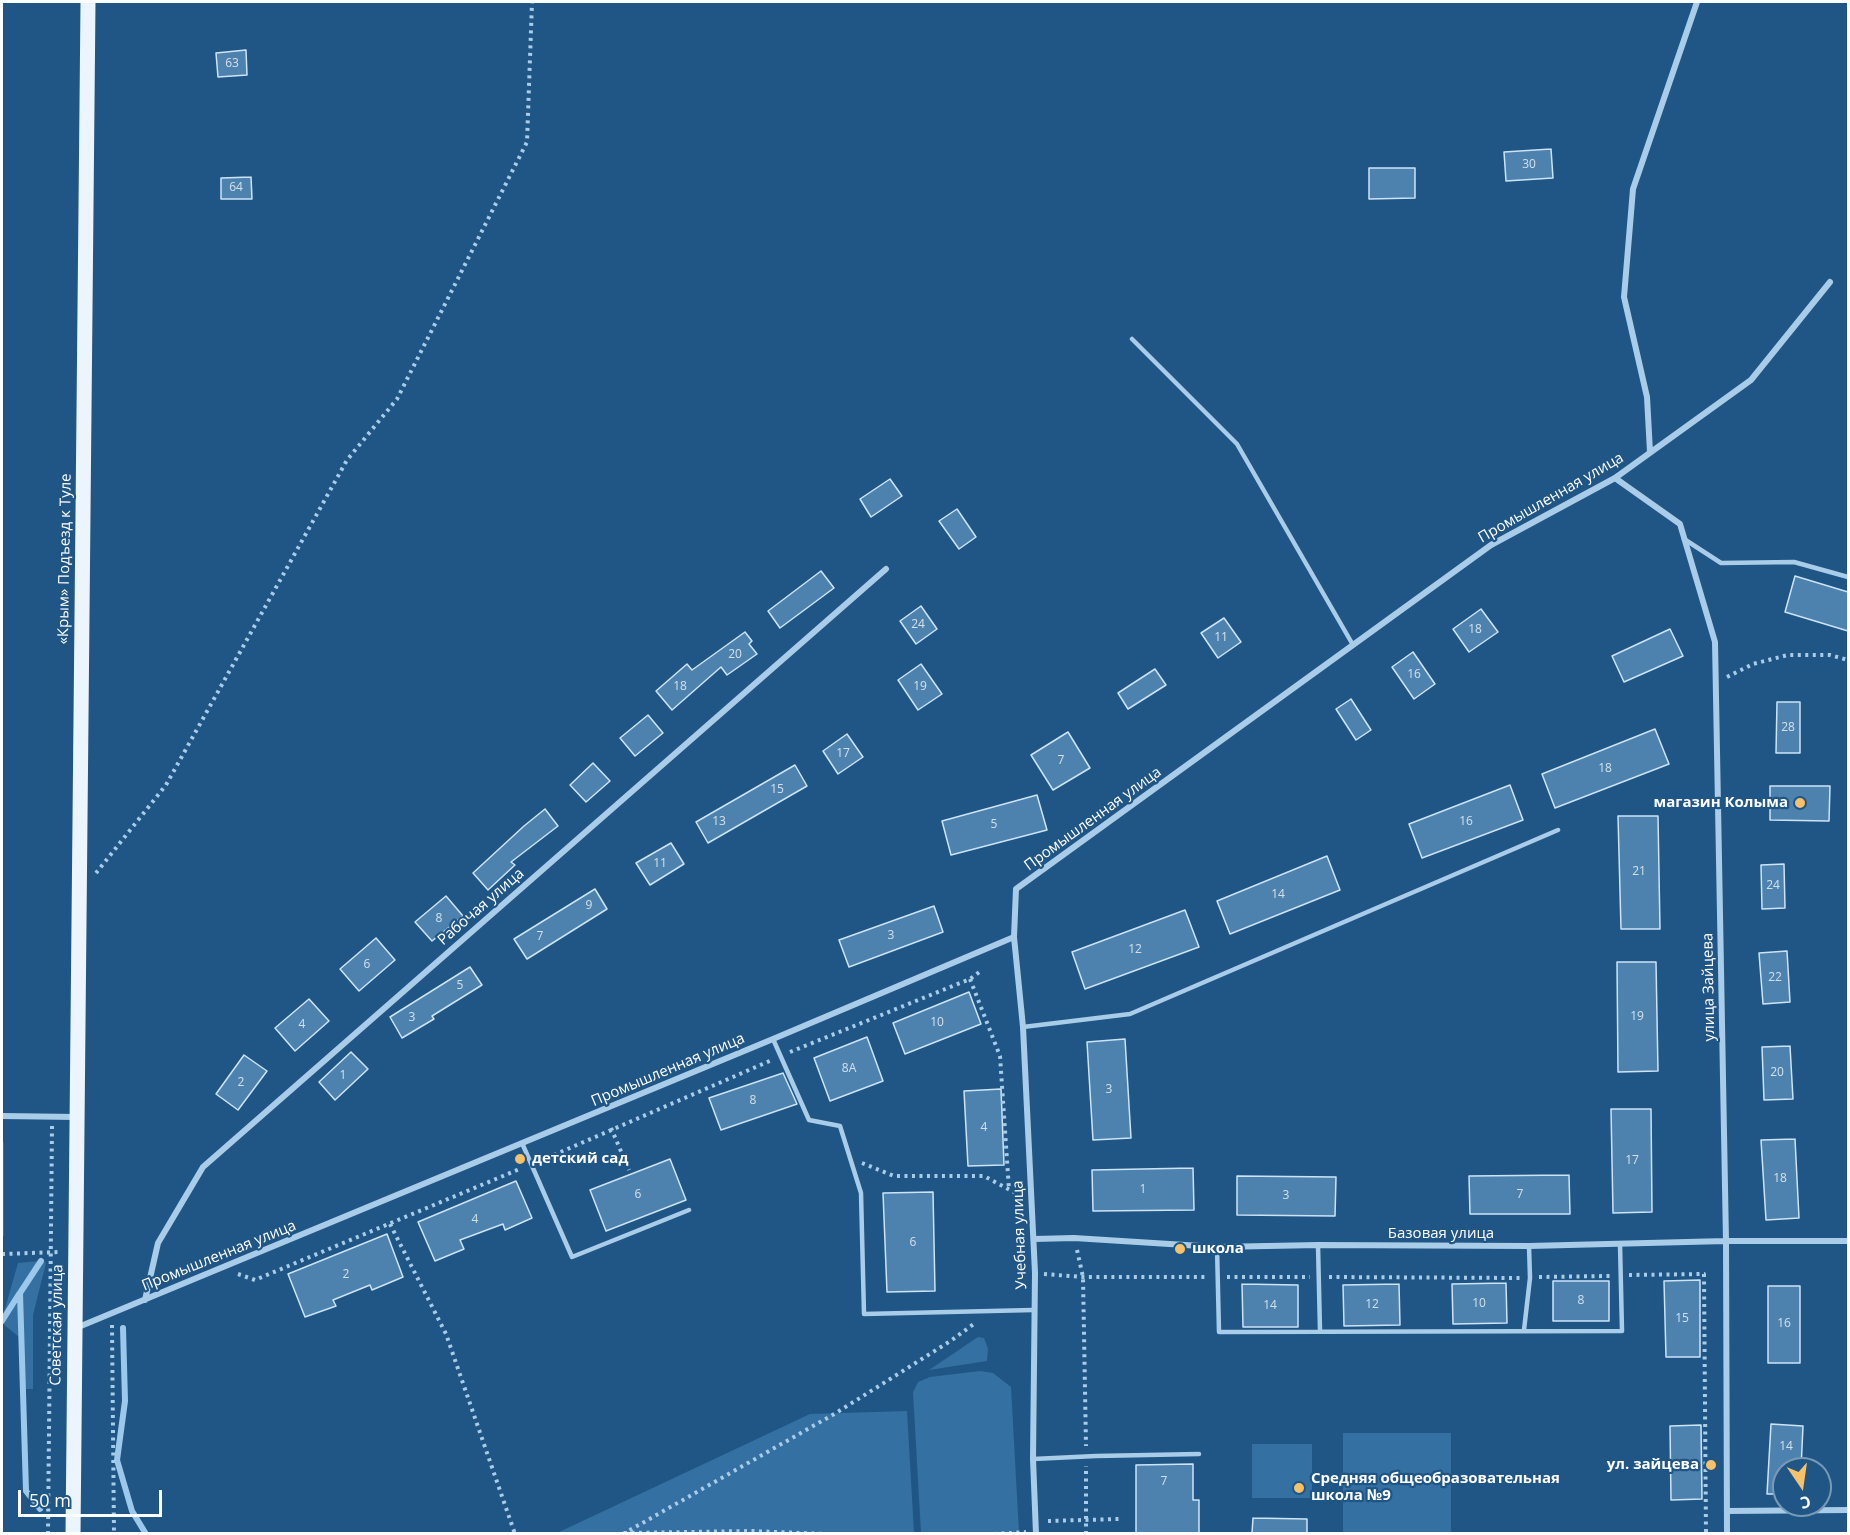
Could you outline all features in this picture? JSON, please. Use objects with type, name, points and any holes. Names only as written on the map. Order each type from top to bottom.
[{"type":"main road","name":"«Крым» Подъезд к Туле","points":[[77,1117],[88,2]]},
{"type":"main road","name":"Советская улица","points":[[73,1533],[77,1117]]},
{"type":"street","points":[[1650,452],[1647,397],[1624,297],[1632,189],[1697,2]]},
{"type":"street","name":"Промышленная улица","points":[[75,1329],[1014,937],[1016,889],[1491,545],[1615,478],[1751,380],[1830,282]]},
{"type":"street","name":"улица Зайцева","points":[[1615,478],[1680,524],[1715,642],[1726,1241],[1727,1533]]},
{"type":"street","name":"Рабочая улица","points":[[145,1300],[158,1243],[203,1167],[886,569]]},
{"type":"street","name":"Учебная улица","points":[[1014,937],[1023,1027],[1034,1239],[1033,1459],[1036,1533]]},
{"type":"street","points":[[2,1116],[77,1117]]},
{"type":"street","name":"Базовая улица","points":[[1034,1239],[1074,1238],[1217,1247],[1529,1246],[1726,1241],[1848,1241]]},
{"type":"street","points":[[1727,1511],[1848,1510]]},
{"type":"lane","points":[[1132,339],[1238,444],[1353,645]]},
{"type":"lane","points":[[1684,539],[1721,563],[1794,562],[1848,577]]},
{"type":"lane","points":[[1023,1027],[1130,1014],[1558,830]]},
{"type":"lane","points":[[773,1039],[808,1120],[840,1126],[861,1193],[864,1314],[1033,1311]]},
{"type":"lane","points":[[522,1143],[572,1257],[689,1210]]},
{"type":"lane","points":[[1217,1247],[1219,1332],[1622,1331],[1620,1244]]},
{"type":"lane","points":[[1318,1245],[1320,1331]]},
{"type":"lane","points":[[1524,1330],[1530,1278],[1529,1246]]},
{"type":"lane","points":[[1033,1459],[1199,1454]]},
{"type":"path","points":[[79,895],[166,784],[347,460],[397,399],[527,142],[532,2]]},
{"type":"path","points":[[1716,683],[1753,664],[1788,655],[1830,655],[1848,660]]},
{"type":"path","points":[[221,1268],[255,1280],[780,1056],[970,979],[982,970]]},
{"type":"path","points":[[970,979],[1000,1056],[1010,1190]]},
{"type":"path","points":[[48,1533],[52,1117]]},
{"type":"path","points":[[611,1128],[629,1170]]},
{"type":"path","points":[[850,1159],[894,1176],[984,1176],[1031,1201]]},
{"type":"path","points":[[390,1224],[446,1334],[515,1533]]},
{"type":"path","points":[[1074,1238],[1083,1277],[1086,1533]]},
{"type":"path","points":[[2,1254],[75,1251]]},
{"type":"path","points":[[1035,1273],[1083,1277],[1530,1278],[1704,1274],[1706,1533]]},
{"type":"path","points":[[112,1312],[114,1533]]},
{"type":"path","points":[[623,1533],[836,1413],[952,1340],[988,1312]]},
{"type":"path","points":[[1036,1521],[1119,1519]]},
{"type":"path","points":[[623,1533],[752,1531],[827,1533]]},
{"type":"path","points":[[994,1533],[1036,1533]]},
{"type":"shaded area","points":[[2,1139],[4,1143],[4,1235],[2,1239]]},
{"type":"shaded area","points":[[39,1261],[2,1319],[18,1263]]},
{"type":"shaded area","points":[[42,1261],[46,1263],[33,1315],[33,1389],[24,1389],[22,1294]]},
{"type":"shaded area","points":[[20,1295],[19,1337],[2,1323]]},
{"type":"shaded area","points":[[978,1337],[984,1338],[988,1349],[987,1361],[929,1370]]},
{"type":"shaded area","points":[[980,1371],[993,1373],[1011,1387],[1019,1533],[921,1533],[913,1392],[918,1382],[930,1377]]},
{"type":"shaded area","points":[[907,1411],[914,1533],[557,1533],[810,1414]]},
{"type":"shaded area","points":[[1343,1433],[1451,1433],[1451,1533],[1343,1533]]},
{"type":"shaded area","points":[[1252,1444],[1312,1444],[1312,1498],[1252,1498]]},
{"type":"building","points":[[246,50],[247,75],[218,77],[216,53]]},
{"type":"building","points":[[1551,149],[1553,178],[1506,181],[1504,152]]},
{"type":"building","points":[[1369,168],[1415,168],[1415,198],[1369,199]]},
{"type":"building","points":[[251,177],[252,199],[221,199],[221,178]]},
{"type":"building","points":[[890,479],[902,496],[871,517],[860,499]]},
{"type":"building","points":[[957,509],[976,537],[959,549],[939,521]]},
{"type":"building","points":[[821,571],[834,588],[780,628],[768,611]]},
{"type":"building","points":[[1795,576],[1848,592],[1848,631],[1785,612]]},
{"type":"building","points":[[921,606],[937,629],[916,644],[900,621]]},
{"type":"building","points":[[1481,609],[1498,632],[1469,652],[1453,629]]},
{"type":"building","points":[[1224,618],[1241,642],[1218,658],[1201,633]]},
{"type":"building","points":[[1670,629],[1683,656],[1624,682],[1612,656]]},
{"type":"building","points":[[745,632],[752,641],[749,644],[757,654],[727,675],[721,667],[672,710],[656,691],[687,664],[692,670]]},
{"type":"building","points":[[1413,652],[1435,684],[1414,699],[1392,667]]},
{"type":"building","points":[[921,664],[942,694],[918,710],[898,680]]},
{"type":"building","points":[[1155,669],[1166,685],[1128,709],[1118,693]]},
{"type":"building","points":[[1351,699],[1371,730],[1356,740],[1336,709]]},
{"type":"building","points":[[1777,702],[1800,702],[1800,753],[1776,753]]},
{"type":"building","points":[[648,715],[663,733],[635,756],[620,738]]},
{"type":"building","points":[[1655,729],[1669,764],[1555,808],[1542,774]]},
{"type":"building","points":[[1068,732],[1090,768],[1053,790],[1031,755]]},
{"type":"building","points":[[847,734],[863,757],[838,774],[823,751]]},
{"type":"building","points":[[593,763],[610,781],[586,802],[570,785]]},
{"type":"building","points":[[795,765],[807,786],[708,843],[696,822]]},
{"type":"building","points":[[1510,785],[1523,820],[1422,858],[1409,824]]},
{"type":"building","name":"магазин Колыма","points":[[1770,786],[1830,786],[1829,821],[1770,820]]},
{"type":"building","points":[[1037,795],[1047,830],[951,855],[942,821]]},
{"type":"building","points":[[545,809],[558,826],[511,862],[515,865],[488,890],[473,873]]},
{"type":"building","points":[[1618,816],[1658,816],[1660,929],[1621,929]]},
{"type":"building","points":[[671,843],[684,864],[650,885],[636,863]]},
{"type":"building","points":[[1327,856],[1340,890],[1230,934],[1217,901]]},
{"type":"building","points":[[1784,864],[1785,908],[1762,909],[1761,865]]},
{"type":"building","points":[[595,889],[607,909],[527,959],[514,939]]},
{"type":"building","points":[[446,896],[463,916],[432,941],[415,922]]},
{"type":"building","points":[[934,906],[943,932],[849,967],[839,940]]},
{"type":"building","points":[[1185,910],[1199,947],[1085,989],[1072,952]]},
{"type":"building","points":[[376,938],[395,960],[359,991],[340,969]]},
{"type":"building","points":[[1787,951],[1790,1002],[1763,1004],[1759,953]]},
{"type":"building","points":[[1617,962],[1656,962],[1658,1071],[1618,1072]]},
{"type":"building","points":[[470,967],[482,985],[432,1016],[434,1019],[402,1038],[390,1017]]},
{"type":"building","points":[[969,992],[981,1024],[905,1054],[893,1023]]},
{"type":"building","points":[[309,999],[329,1021],[295,1051],[275,1028]]},
{"type":"building","points":[[867,1037],[883,1081],[830,1101],[814,1058]]},
{"type":"building","points":[[1125,1039],[1131,1138],[1093,1140],[1087,1042]]},
{"type":"building","points":[[1790,1046],[1793,1099],[1764,1100],[1762,1047]]},
{"type":"building","points":[[351,1052],[368,1069],[335,1100],[319,1082]]},
{"type":"building","points":[[244,1055],[267,1071],[238,1110],[216,1094]]},
{"type":"building","points":[[783,1073],[797,1104],[721,1130],[709,1098]]},
{"type":"building","points":[[1001,1089],[1004,1165],[968,1166],[964,1091]]},
{"type":"building","points":[[1611,1109],[1651,1109],[1652,1212],[1613,1213]]},
{"type":"building","points":[[1795,1139],[1799,1218],[1766,1220],[1761,1140]]},
{"type":"building","points":[[670,1159],[686,1200],[606,1231],[590,1190]]},
{"type":"building","points":[[1193,1168],[1194,1210],[1093,1211],[1092,1170]]},
{"type":"building","points":[[1569,1175],[1570,1214],[1470,1214],[1469,1176]]},
{"type":"building","points":[[1237,1176],[1336,1177],[1335,1216],[1237,1215]]},
{"type":"building","points":[[516,1181],[532,1218],[505,1230],[503,1224],[460,1240],[464,1249],[435,1261],[418,1222]]},
{"type":"building","points":[[933,1192],[935,1291],[887,1292],[883,1193]]},
{"type":"building","points":[[387,1234],[403,1277],[372,1290],[370,1285],[333,1300],[336,1306],[305,1317],[288,1274]]},
{"type":"building","points":[[1700,1280],[1700,1357],[1666,1357],[1664,1281]]},
{"type":"building","points":[[1553,1281],[1609,1281],[1609,1321],[1553,1321]]},
{"type":"building","points":[[1506,1283],[1507,1323],[1453,1324],[1452,1284]]},
{"type":"building","points":[[1242,1284],[1298,1285],[1298,1327],[1243,1327]]},
{"type":"building","points":[[1399,1284],[1400,1325],[1344,1326],[1343,1285]]},
{"type":"building","points":[[1768,1286],[1800,1286],[1800,1363],[1768,1363]]},
{"type":"building","points":[[1771,1424],[1803,1426],[1802,1457],[1772,1457],[1772,1494],[1767,1494]]},
{"type":"building","points":[[1701,1425],[1702,1499],[1671,1500],[1670,1426]]},
{"type":"building","points":[[1193,1464],[1193,1500],[1199,1500],[1199,1533],[1136,1533],[1136,1465]]},
{"type":"building","points":[[1253,1518],[1307,1519],[1307,1533],[1252,1533]]},
{"type":"waterway","points":[[40,1509],[26,1491],[20,1293],[41,1261]]},
{"type":"waterway","points":[[2,1321],[19,1294]]},
{"type":"waterway","points":[[123,1328],[125,1401],[117,1460],[132,1511],[146,1534]]},
{"type":"place","name":"магазин Колыма","points":[[1800,803]]},
{"type":"place","name":"детский сад","points":[[520,1159]]},
{"type":"place","name":"школа","points":[[1180,1249]]},
{"type":"place","name":"ул. зайцева","points":[[1711,1465]]},
{"type":"place","name":"Средняя общеобразовательная школа №9","points":[[1299,1488]]}]
